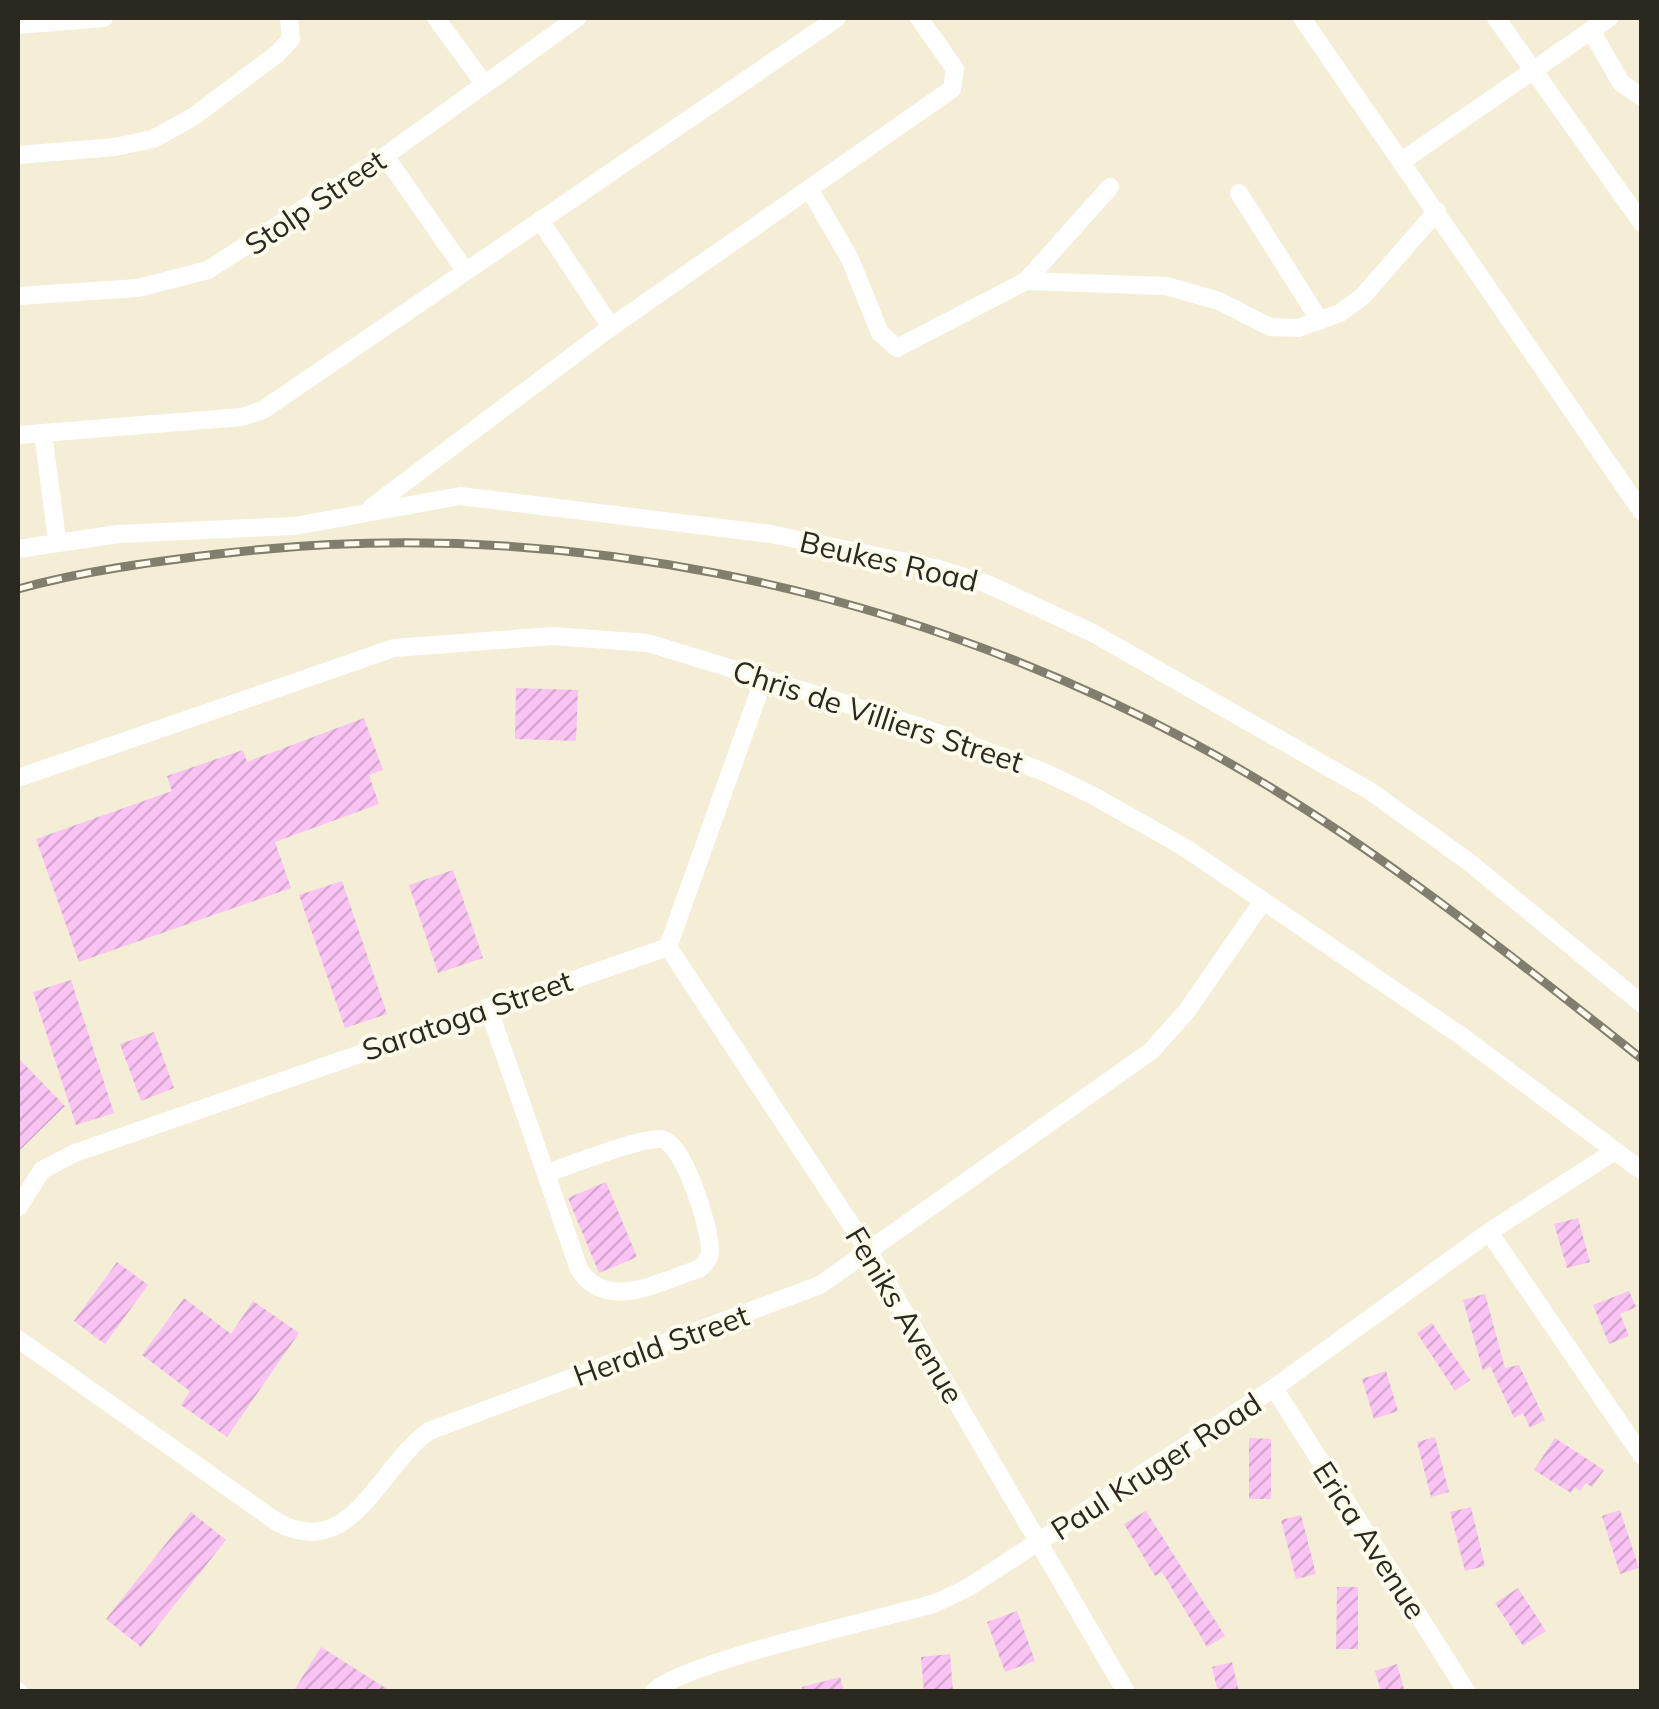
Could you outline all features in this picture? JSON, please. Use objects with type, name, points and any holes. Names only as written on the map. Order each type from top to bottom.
[{"type":"street","points":[[18,25],[104,18]]},
{"type":"street","points":[[18,155],[130,146],[164,135],[277,54],[291,38],[289,18]]},
{"type":"street","points":[[436,18],[482,82]]},
{"type":"street","name":"Stolp Street","points":[[18,296],[138,288],[208,270],[385,156],[482,82],[577,18]]},
{"type":"street","points":[[18,435],[255,414],[837,18]]},
{"type":"street","points":[[364,513],[611,327],[952,89],[956,68],[919,18]]},
{"type":"street","points":[[1302,18],[1642,512]]},
{"type":"street","points":[[1496,18],[1642,223]]},
{"type":"street","points":[[1402,160],[1609,18]]},
{"type":"street","points":[[1591,30],[1622,83],[1642,98]]},
{"type":"street","points":[[385,156],[464,269]]},
{"type":"street","points":[[810,190],[850,259],[880,333],[892,347],[908,345],[1026,282],[1110,187]]},
{"type":"street","points":[[1239,193],[1320,321]]},
{"type":"street","points":[[1026,282],[1166,286],[1219,301],[1284,330],[1320,321],[1362,298],[1436,211]]},
{"type":"street","points":[[540,220],[611,327]]},
{"type":"street","points":[[44,433],[57,540]]},
{"type":"street","name":"Beukes Road","points":[[18,550],[57,540],[272,529],[460,496],[829,544],[985,583],[1169,672],[1370,791],[1469,862],[1642,1004]]},
{"type":"street","name":"Chris de Villiers Street","points":[[18,778],[350,661],[432,642],[597,637],[648,643],[1042,771],[1133,818],[1460,1034],[1642,1171]]},
{"type":"street","points":[[668,948],[764,678]]},
{"type":"street","name":"Herald Street","points":[[18,1338],[277,1522],[298,1532],[322,1532],[349,1520],[408,1448],[429,1432],[793,1297],[869,1252],[1151,1051],[1186,1012],[1263,901]]},
{"type":"street","name":"Saratoga Street","points":[[18,1208],[42,1170],[75,1153],[668,948]]},
{"type":"street","name":"Feniks Avenue","points":[[668,948],[869,1252],[1126,1692]]},
{"type":"street","points":[[488,1008],[580,1268],[598,1289],[617,1294],[699,1270],[708,1260],[710,1246],[692,1184],[678,1149],[667,1141],[647,1141],[548,1172]]},
{"type":"street","name":"Paul Kruger Road","points":[[652,1692],[668,1680],[706,1667],[936,1603],[1041,1542],[1274,1388],[1489,1232],[1615,1151]]},
{"type":"street","points":[[1489,1232],[1642,1456]]},
{"type":"street","name":"Erica Avenue","points":[[1274,1388],[1467,1692]]},
{"type":"building","points":[[516,688],[578,690],[576,741],[515,739]]},
{"type":"building","points":[[364,718],[383,770],[369,775],[379,804],[275,842],[291,888],[79,962],[36,839],[172,791],[167,776],[243,750],[247,762]]},
{"type":"building","points":[[453,870],[483,958],[438,973],[409,885]]},
{"type":"building","points":[[342,881],[387,1014],[345,1028],[299,895]]},
{"type":"building","points":[[71,980],[114,1113],[76,1125],[33,992]]},
{"type":"building","points":[[154,1032],[174,1088],[141,1101],[120,1044]]},
{"type":"building","points":[[18,1058],[65,1106],[18,1152]]},
{"type":"building","points":[[606,1182],[637,1257],[599,1273],[568,1198]]},
{"type":"building","points":[[1578,1218],[1590,1262],[1567,1268],[1554,1224]]},
{"type":"building","points":[[117,1262],[148,1285],[105,1344],[74,1321]]},
{"type":"building","points":[[1629,1291],[1636,1307],[1620,1314],[1629,1336],[1609,1344],[1593,1305]]},
{"type":"building","points":[[1485,1294],[1505,1368],[1519,1365],[1545,1420],[1530,1428],[1523,1413],[1514,1418],[1490,1366],[1483,1371],[1463,1300]]},
{"type":"building","points":[[184,1298],[231,1334],[253,1301],[299,1333],[227,1437],[181,1405],[190,1391],[142,1355]]},
{"type":"building","points":[[1432,1323],[1470,1380],[1455,1391],[1417,1333]]},
{"type":"building","points":[[1386,1371],[1398,1411],[1374,1419],[1362,1379]]},
{"type":"building","points":[[1435,1437],[1449,1492],[1431,1497],[1417,1442]]},
{"type":"building","points":[[1249,1438],[1271,1439],[1271,1499],[1249,1499]]},
{"type":"building","points":[[1555,1438],[1604,1470],[1592,1487],[1586,1483],[1580,1491],[1575,1487],[1571,1493],[1534,1470]]},
{"type":"building","points":[[1471,1507],[1485,1566],[1465,1571],[1450,1512]]},
{"type":"building","points":[[1620,1510],[1639,1568],[1620,1574],[1602,1516]]},
{"type":"building","points":[[1146,1511],[1225,1636],[1207,1647],[1162,1572],[1155,1576],[1124,1524]]},
{"type":"building","points":[[191,1512],[226,1540],[141,1647],[106,1619]]},
{"type":"building","points":[[1301,1515],[1316,1574],[1296,1579],[1281,1520]]},
{"type":"building","points":[[1337,1587],[1358,1587],[1358,1649],[1336,1649]]},
{"type":"building","points":[[1518,1588],[1546,1631],[1523,1646],[1495,1603]]},
{"type":"building","points":[[1017,1611],[1035,1661],[1005,1672],[987,1622]]},
{"type":"building","points":[[321,1647],[392,1692],[293,1692]]},
{"type":"building","points":[[950,1654],[953,1692],[924,1692],[921,1657]]},
{"type":"building","points":[[1232,1662],[1239,1692],[1218,1692],[1212,1667]]},
{"type":"building","points":[[1397,1664],[1405,1692],[1381,1692],[1375,1671]]},
{"type":"building","points":[[840,1677],[844,1692],[802,1692],[802,1687]]},
{"type":"railway","points":[[18,589],[92,572],[218,554],[344,544],[470,544],[596,554],[720,574],[842,603],[962,641],[1079,688],[1253,777],[1424,891],[1642,1059]]}]
